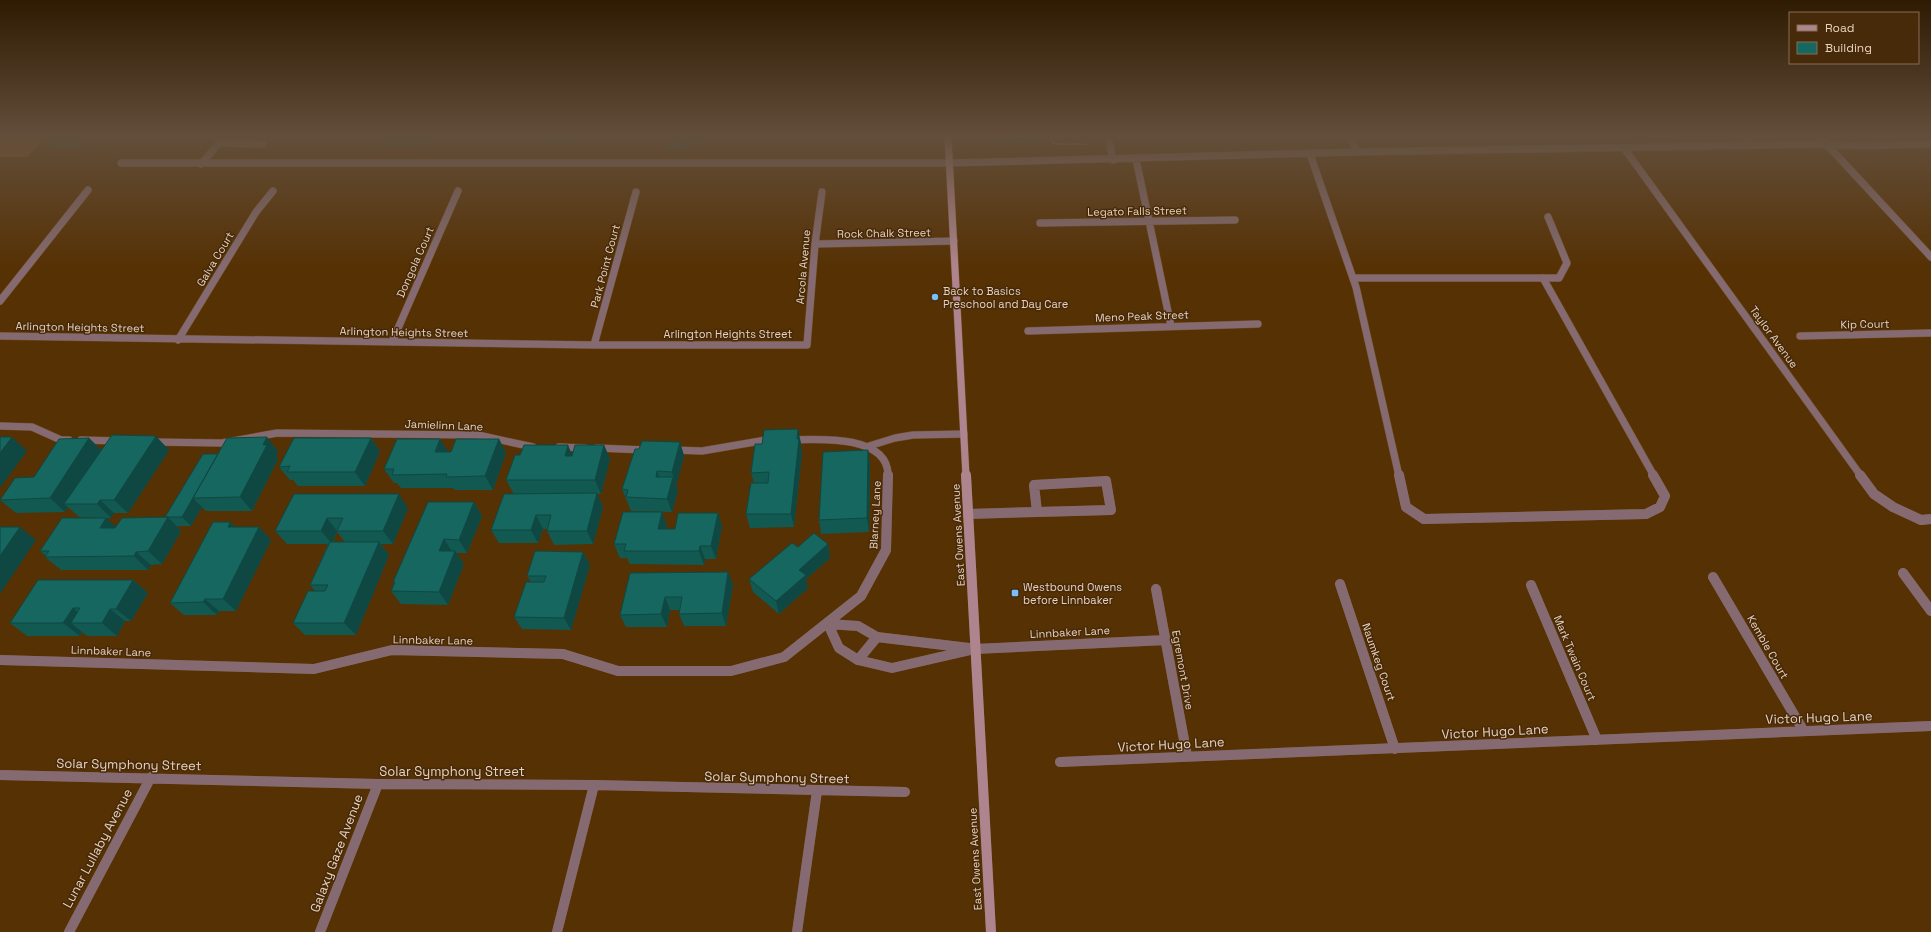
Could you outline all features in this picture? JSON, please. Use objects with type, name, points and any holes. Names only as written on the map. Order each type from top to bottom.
[{"type":"main road","name":"East Owens Avenue","points":[[950,180],[991,932]]},
{"type":"street","points":[[1141,180],[1171,326]]},
{"type":"street","points":[[1319,180],[1353,278],[1406,507],[1424,519],[1646,514],[1660,507],[1665,496],[1543,278]]},
{"type":"street","name":"Taylor Avenue","points":[[1647,180],[1874,494],[1893,507],[1921,520],[1931,519]]},
{"type":"street","points":[[1860,180],[1931,257]]},
{"type":"street","points":[[0,301],[88,190]]},
{"type":"street","name":"Galva Court","points":[[178,340],[256,212],[273,191]]},
{"type":"street","name":"Dongola Court","points":[[392,342],[458,191]]},
{"type":"street","name":"Park Point Court","points":[[594,345],[636,192]]},
{"type":"street","name":"Arcola Avenue","points":[[807,345],[815,244],[822,192]]},
{"type":"street","points":[[1353,278],[1559,278],[1566,263],[1548,217]]},
{"type":"street","name":"Legato Falls Street","points":[[1040,223],[1235,220]]},
{"type":"street","name":"Rock Chalk Street","points":[[815,244],[954,241]]},
{"type":"street","name":"Meno Peak Street","points":[[1028,331],[1258,324]]},
{"type":"street","name":"Kip Court","points":[[1800,336],[1931,333]]},
{"type":"street","name":"Arlington Heights Street","points":[[0,336],[178,340],[594,345],[807,345]]},
{"type":"street","points":[[0,426],[32,426],[61,440],[130,441]]},
{"type":"street","name":"Jamielinn Lane","points":[[145,442],[222,443],[277,433],[478,435],[526,447],[702,451],[771,439],[846,440],[869,446],[883,459]]},
{"type":"street","points":[[869,446],[895,438],[913,435],[964,434]]},
{"type":"street","name":"Blarney Lane","points":[[828,624],[861,596],[886,550],[888,468],[883,459]]},
{"type":"street","points":[[968,514],[1037,513],[1111,510],[1106,481],[1034,485],[1037,513]]},
{"type":"street","points":[[1903,572],[1931,611]]},
{"type":"street","name":"Kemble Court","points":[[1712,577],[1803,730]]},
{"type":"street","name":"Naumkeg Court","points":[[1340,584],[1395,749]]},
{"type":"street","name":"Mark Twain Court","points":[[1531,585],[1597,740]]},
{"type":"street","name":"Egremont Drive","points":[[1156,589],[1187,756]]},
{"type":"street","name":"Linnbaker Lane","points":[[828,624],[838,648],[858,660],[892,668],[975,649]]},
{"type":"street","name":"Linnbaker Lane","points":[[0,660],[314,669],[392,650],[563,654],[618,671],[731,671],[784,657],[828,624],[858,626],[877,637],[975,649],[1166,640]]},
{"type":"street","points":[[858,660],[877,637]]},
{"type":"street","name":"Victor Hugo Lane","points":[[1060,762],[1395,749],[1803,730],[1931,726]]},
{"type":"street","name":"Solar Symphony Street","points":[[0,774],[378,784],[594,785],[905,792]]},
{"type":"street","name":"Lunar Lullaby Avenue","points":[[69,932],[151,777]]},
{"type":"street","name":"Galaxy Gaze Avenue","points":[[320,932],[378,784]]},
{"type":"street","points":[[558,932],[594,785]]},
{"type":"street","points":[[797,932],[817,791]]},
{"type":"building","points":[[798,429],[797,439],[799,439],[791,514],[746,514],[751,483],[768,483],[769,472],[751,473],[755,444],[762,444],[764,430]]},
{"type":"building","points":[[112,435],[156,436],[114,500],[100,500],[97,504],[64,504]]},
{"type":"building","points":[[0,437],[12,437],[0,453]]},
{"type":"building","points":[[267,437],[263,445],[267,445],[240,497],[193,498],[227,438]]},
{"type":"building","points":[[89,438],[50,498],[0,500],[15,478],[34,477],[59,439]]},
{"type":"building","points":[[294,438],[371,438],[355,472],[287,472],[290,466],[279,467]]},
{"type":"building","points":[[397,439],[440,439],[435,452],[451,452],[456,439],[499,439],[485,476],[446,477],[447,474],[392,475],[394,469],[384,469]]},
{"type":"building","points":[[642,441],[680,442],[672,472],[657,471],[656,477],[673,477],[667,499],[626,497],[628,490],[622,489],[635,449],[639,449]]},
{"type":"building","points":[[524,445],[568,445],[565,456],[572,456],[575,445],[604,445],[595,480],[506,480],[515,455],[520,455]]},
{"type":"building","points":[[868,450],[867,518],[819,520],[823,452]]},
{"type":"building","points":[[203,454],[218,454],[182,517],[165,517]]},
{"type":"building","points":[[597,493],[587,531],[547,531],[551,515],[536,515],[531,530],[491,530],[504,494]]},
{"type":"building","points":[[294,494],[399,494],[383,531],[337,531],[343,518],[327,518],[321,531],[275,531]]},
{"type":"building","points":[[428,502],[474,502],[459,540],[444,539],[439,551],[455,551],[439,592],[391,591],[395,582],[393,582]]},
{"type":"building","points":[[623,512],[662,512],[658,529],[675,529],[678,513],[718,513],[711,546],[700,546],[699,551],[624,551],[626,544],[614,544]]},
{"type":"building","points":[[168,517],[148,551],[136,552],[134,556],[45,557],[49,551],[40,551],[62,518],[106,518],[100,528],[115,528],[122,518]]},
{"type":"building","points":[[213,522],[230,522],[228,527],[259,527],[223,599],[205,599],[203,602],[170,603]]},
{"type":"building","points":[[0,527],[20,527],[0,556]]},
{"type":"building","points":[[814,533],[828,544],[799,570],[806,575],[776,601],[749,579],[792,543],[798,547]]},
{"type":"building","points":[[330,542],[379,542],[344,623],[293,623],[308,591],[325,591],[328,585],[310,585]]},
{"type":"building","points":[[535,551],[583,552],[564,618],[514,617],[526,582],[544,582],[546,576],[527,576]]},
{"type":"building","points":[[728,572],[722,613],[679,614],[682,597],[665,597],[661,614],[620,615],[630,573]]},
{"type":"building","points":[[38,580],[133,580],[116,609],[110,609],[102,623],[71,623],[80,608],[73,608],[63,623],[10,623]]},
{"type":"place","name":"Back to Basics Preschool and Day Care","points":[[935,297]]},
{"type":"place","name":"Westbound Owens before Linnbaker","points":[[1015,593]]}]
